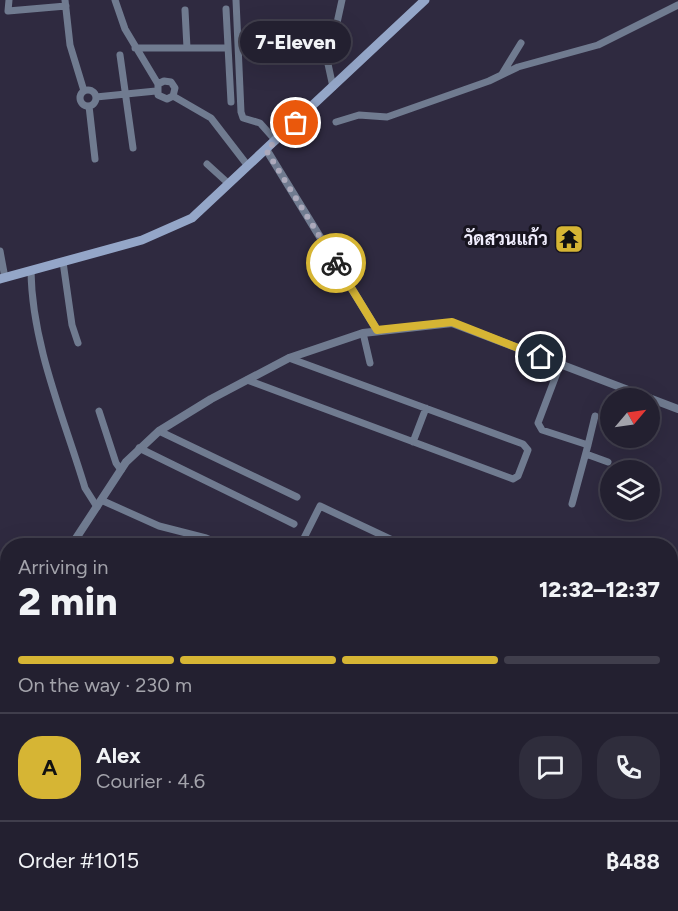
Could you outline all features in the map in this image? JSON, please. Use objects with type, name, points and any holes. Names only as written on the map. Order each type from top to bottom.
[{"type":"main road","points":[[2,278],[167,230],[192,218],[425,0]]},
{"type":"street","points":[[9,0],[8,11],[66,3],[70,45],[84,91]]},
{"type":"street","points":[[115,0],[135,48],[164,99],[173,96],[211,118],[248,166]]},
{"type":"street","points":[[236,0],[241,112],[243,118],[260,123],[276,141]]},
{"type":"street","points":[[333,87],[328,64],[342,0]]},
{"type":"street","points":[[336,122],[359,115],[387,117],[518,67],[598,45],[678,5]]},
{"type":"street","points":[[226,9],[231,102]]},
{"type":"street","points":[[185,10],[187,48]]},
{"type":"street","points":[[502,74],[521,43]]},
{"type":"street","points":[[135,48],[228,48]]},
{"type":"street","points":[[120,55],[133,148]]},
{"type":"street","points":[[96,97],[157,88],[164,81],[171,82],[175,88],[173,96]]},
{"type":"street","points":[[89,106],[81,102],[80,96],[84,91],[90,90],[96,97]]},
{"type":"street","points":[[89,106],[94,103],[96,97]]},
{"type":"street","points":[[89,106],[95,159]]},
{"type":"street","points":[[266,150],[377,330]]},
{"type":"street","points":[[207,164],[229,184]]},
{"type":"street","points":[[0,251],[2,278]]},
{"type":"street","points":[[63,262],[72,325],[78,344]]},
{"type":"street","points":[[31,271],[32,293],[42,347],[85,488],[99,504],[159,526],[206,538]]},
{"type":"street","points":[[76,538],[121,470],[139,448],[159,431],[289,358],[363,333],[452,322],[678,409]]},
{"type":"street","points":[[363,333],[370,363]]},
{"type":"street","points":[[247,380],[513,479],[518,476],[527,453],[526,446],[289,358]]},
{"type":"street","points":[[560,365],[540,416],[539,426],[542,430],[588,446]]},
{"type":"street","points":[[413,442],[426,408]]},
{"type":"street","points":[[99,411],[116,463],[121,470]]},
{"type":"street","points":[[572,504],[595,416]]},
{"type":"street","points":[[159,431],[297,497]]},
{"type":"street","points":[[139,448],[294,524]]},
{"type":"street","points":[[586,454],[602,460]]},
{"type":"street","points":[[304,538],[320,506],[388,538]]},
{"type":"way so far","points":[[296,123],[266,150],[336,263]]},
{"type":"place","name":"7-Eleven","points":[[296,123]]},
{"type":"place","name":"วัดสวนแก้ว","points":[[569,239]]},
{"type":"route","points":[[336,263],[377,330],[452,322],[541,357]]}]
